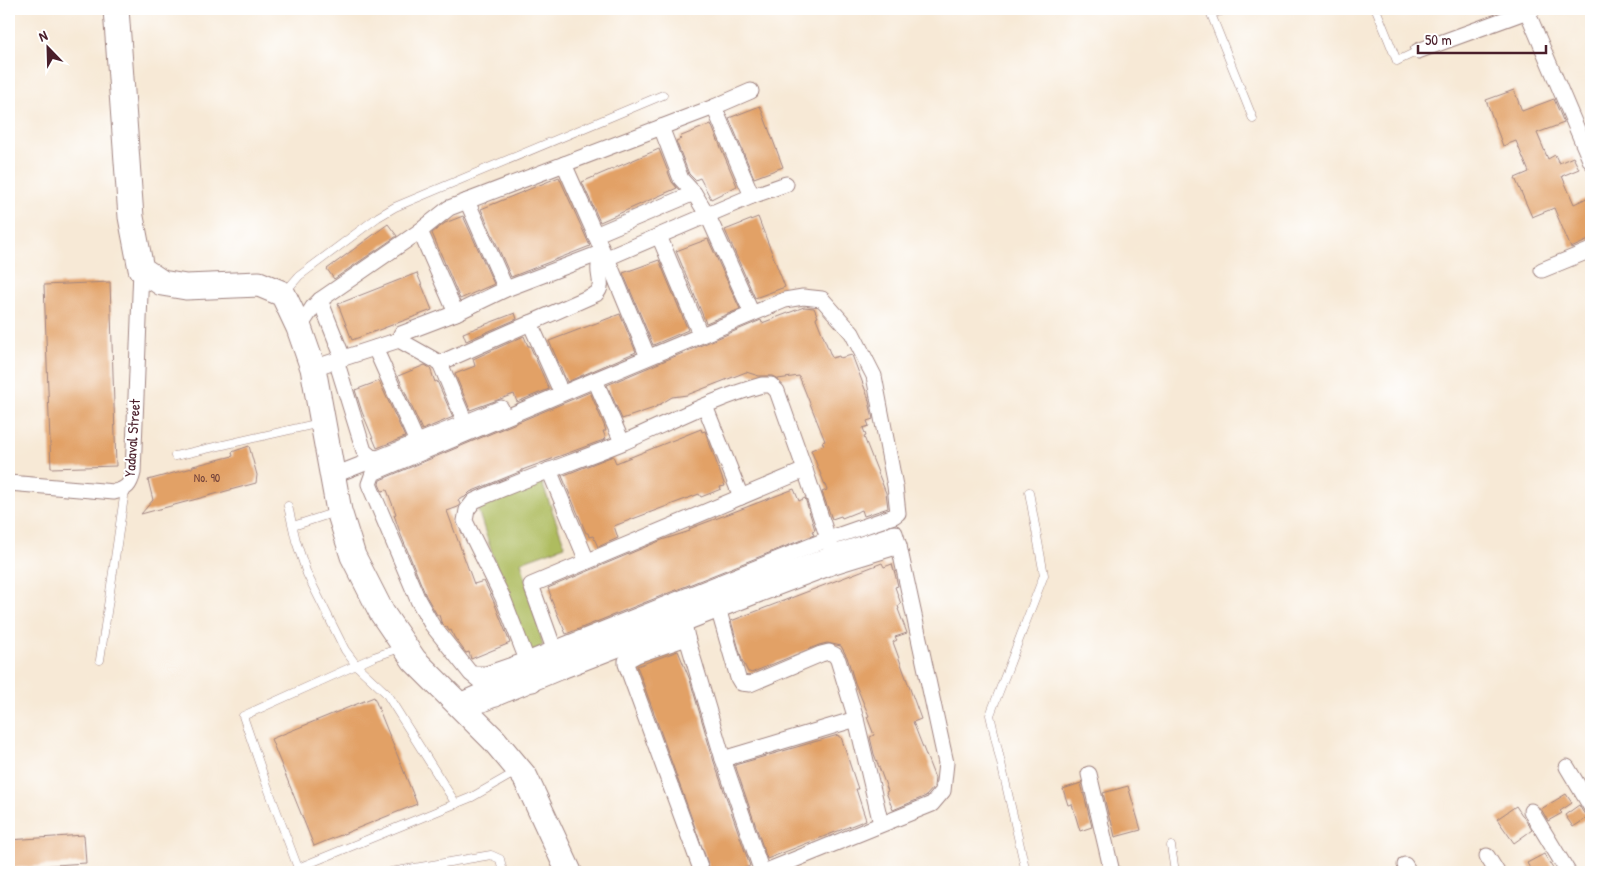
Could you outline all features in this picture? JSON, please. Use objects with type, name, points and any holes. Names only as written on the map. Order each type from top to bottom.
[{"type":"main road","points":[[116,9],[131,217],[141,269],[162,283],[186,287],[259,284],[283,294],[299,328],[331,362],[323,422],[338,511],[353,556],[382,613],[414,660],[462,706],[525,777],[569,872]]},
{"type":"street","points":[[1418,51],[1529,10],[1591,162]]},
{"type":"street","points":[[299,328],[320,300],[420,231],[449,208],[714,107],[751,91]]},
{"type":"street","points":[[714,107],[752,196]]},
{"type":"street","points":[[661,127],[681,179],[694,193],[708,216],[749,307]]},
{"type":"street","points":[[399,340],[401,334],[506,289],[602,252],[564,164]]},
{"type":"street","points":[[440,363],[596,294],[602,285],[598,265],[607,258],[752,196],[786,184]]},
{"type":"street","points":[[595,235],[694,193]]},
{"type":"street","points":[[466,201],[506,289]]},
{"type":"street","points":[[420,231],[456,312]]},
{"type":"street","points":[[659,236],[698,328]]},
{"type":"street","points":[[1542,270],[1591,250]]},
{"type":"street","points":[[607,258],[645,350]]},
{"type":"street","name":"Yadaval Street","points":[[9,483],[106,492],[124,490],[130,484],[133,473],[141,269]]},
{"type":"street","points":[[332,476],[558,386],[792,289]]},
{"type":"street","points":[[471,674],[530,673],[558,660],[681,626],[719,610],[833,552],[898,513],[895,486],[874,376],[852,333],[822,299],[803,297],[785,300],[377,471],[370,477],[369,484],[418,600],[432,625],[471,674],[491,694]]},
{"type":"street","points":[[320,300],[331,362],[364,451],[371,457],[378,458]]},
{"type":"street","points":[[530,323],[558,386]]},
{"type":"street","points":[[331,362],[399,340],[440,363],[466,422]]},
{"type":"street","points":[[375,348],[417,442]]},
{"type":"street","points":[[596,380],[622,442]]},
{"type":"street","points":[[530,673],[502,598],[465,521],[469,506],[474,501],[622,442],[705,406],[762,385],[771,385],[777,391],[833,552]]},
{"type":"street","points":[[705,406],[741,497]]},
{"type":"street","points":[[549,470],[587,561]]},
{"type":"street","points":[[558,660],[531,585],[805,470]]},
{"type":"street","points":[[462,706],[491,694],[558,660],[833,552],[895,533],[946,763],[943,791],[932,804],[763,872],[723,759],[681,626]]},
{"type":"street","points":[[719,610],[856,568],[900,551]]},
{"type":"street","points":[[719,610],[741,683],[750,684],[821,654],[829,652],[835,655],[856,719],[881,824]]},
{"type":"street","points":[[681,626],[630,657],[626,664],[702,872]]},
{"type":"street","points":[[723,759],[856,719]]},
{"type":"street","points":[[1567,767],[1591,807]]},
{"type":"street","points":[[1089,774],[1112,872]]},
{"type":"street","points":[[1531,811],[1568,872]]},
{"type":"street","points":[[1487,856],[1497,872]]},
{"type":"street","points":[[786,872],[792,870],[796,872]]},
{"type":"lane","points":[[1228,9],[1211,14],[1253,119]]},
{"type":"lane","points":[[1376,9],[1397,60],[1418,51]]},
{"type":"lane","points":[[283,294],[299,276],[378,217],[395,207],[663,95]]},
{"type":"lane","points":[[176,456],[323,422]]},
{"type":"lane","points":[[100,660],[124,490]]},
{"type":"lane","points":[[1026,872],[990,715],[1044,575],[1029,492]]},
{"type":"lane","points":[[288,506],[296,541],[307,574],[345,650],[358,666],[386,693],[456,804]]},
{"type":"lane","points":[[293,526],[338,511]]},
{"type":"lane","points":[[404,646],[374,657],[358,666],[244,716],[264,780],[298,868],[472,797],[519,770]]},
{"type":"lane","points":[[1171,846],[1175,872]]},
{"type":"lane","points":[[391,872],[491,855],[500,859],[503,872]]},
{"type":"green space","points":[[540,477],[565,546],[521,562],[543,645],[526,657],[477,507]]},
{"type":"building","points":[[1514,90],[1522,111],[1554,99],[1564,123],[1537,133],[1548,159],[1555,155],[1559,163],[1573,157],[1579,169],[1562,176],[1574,204],[1591,196],[1591,239],[1571,248],[1554,208],[1532,217],[1515,178],[1529,172],[1516,141],[1503,146],[1486,100]]},
{"type":"building","points":[[760,106],[783,167],[754,178],[729,118]]},
{"type":"building","points":[[711,124],[737,186],[711,199],[700,178],[695,180],[689,174],[676,141],[681,139],[679,137]]},
{"type":"building","points":[[659,149],[672,182],[677,188],[600,222],[582,182]]},
{"type":"building","points":[[559,177],[590,246],[511,277],[481,209]]},
{"type":"building","points":[[463,216],[494,284],[460,299],[432,233],[445,223]]},
{"type":"building","points":[[758,217],[785,287],[755,298],[725,230]]},
{"type":"building","points":[[388,224],[397,236],[334,279],[327,269]]},
{"type":"building","points":[[708,239],[740,309],[706,323],[676,251]]},
{"type":"building","points":[[659,260],[688,330],[653,345],[623,273]]},
{"type":"building","points":[[417,273],[432,310],[352,340],[338,304]]},
{"type":"building","points":[[110,282],[116,466],[51,468],[44,285]]},
{"type":"building","points":[[804,307],[814,308],[818,317],[816,318],[832,358],[852,355],[868,397],[873,419],[867,421],[869,426],[863,428],[866,436],[864,437],[886,493],[888,508],[864,516],[862,510],[842,518],[841,516],[832,519],[822,492],[827,490],[811,450],[824,445],[822,442],[825,441],[799,376],[778,379],[772,376],[759,376],[746,372],[687,395],[672,397],[654,408],[622,419],[607,385],[761,320],[762,323]]},
{"type":"building","points":[[515,313],[517,319],[466,341],[463,333]]},
{"type":"building","points":[[620,314],[636,352],[567,382],[549,341]]},
{"type":"building","points":[[524,336],[549,389],[517,402],[514,394],[470,410],[455,374],[475,366],[473,359]]},
{"type":"building","points":[[425,365],[430,368],[435,382],[437,381],[453,417],[422,430],[398,376]]},
{"type":"building","points":[[379,381],[405,437],[377,448],[355,390]]},
{"type":"building","points":[[590,392],[604,425],[606,431],[603,431],[606,439],[522,470],[470,492],[458,500],[460,504],[458,507],[447,511],[474,584],[484,581],[510,643],[471,659],[469,652],[466,653],[451,630],[449,631],[441,622],[439,615],[437,615],[426,596],[401,535],[387,490],[382,491],[379,484],[380,480]]},
{"type":"building","points":[[701,429],[702,432],[705,431],[725,486],[701,497],[699,494],[614,526],[618,538],[598,547],[593,536],[589,537],[588,533],[586,533],[562,476],[613,456],[616,463]]},
{"type":"building","points":[[249,446],[257,475],[256,483],[141,514],[153,500],[148,480],[233,456],[232,452]]},
{"type":"building","points":[[794,489],[799,501],[805,498],[815,530],[812,531],[814,535],[566,634],[548,588],[662,540],[690,531],[689,529]]},
{"type":"building","points":[[882,563],[884,567],[892,564],[898,586],[895,587],[901,604],[898,606],[898,609],[907,633],[895,637],[897,640],[893,642],[921,719],[913,722],[935,778],[934,787],[926,796],[893,810],[874,754],[870,737],[874,735],[867,717],[869,716],[841,646],[827,643],[819,645],[751,673],[748,672],[742,660],[731,621]]},
{"type":"building","points":[[678,651],[690,680],[714,762],[750,866],[734,872],[711,872],[637,666]]},
{"type":"building","points":[[374,697],[417,804],[314,846],[271,739]]},
{"type":"building","points":[[838,735],[841,737],[866,820],[767,859],[735,765]]},
{"type":"building","points":[[1081,783],[1092,827],[1080,831],[1072,804],[1068,805],[1063,789]]},
{"type":"building","points":[[1128,786],[1141,830],[1115,837],[1103,793]]},
{"type":"building","points":[[1566,794],[1572,803],[1560,811],[1562,813],[1548,821],[1541,809]]},
{"type":"building","points":[[1579,805],[1583,812],[1590,816],[1573,827],[1565,815]]},
{"type":"building","points":[[1516,806],[1532,830],[1514,843],[1497,819]]},
{"type":"building","points":[[84,835],[86,863],[9,868],[9,840]]},
{"type":"building","points":[[1544,854],[1555,872],[1532,872],[1527,863]]}]
